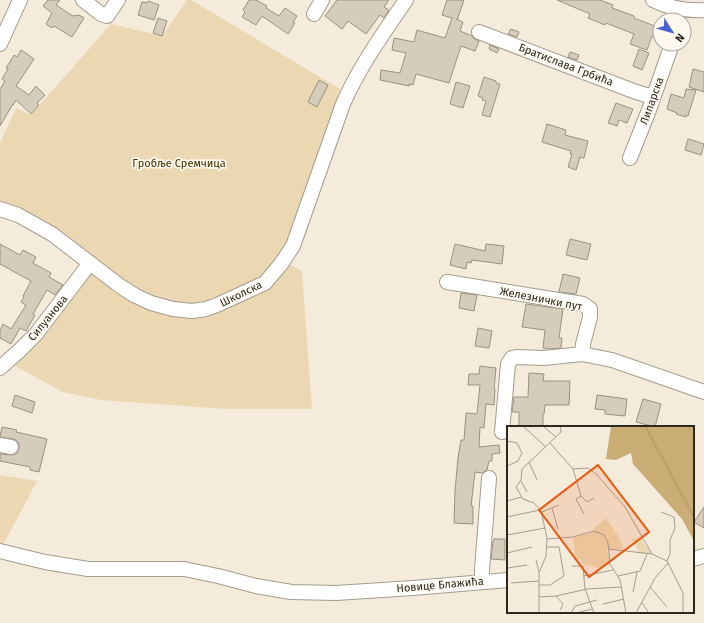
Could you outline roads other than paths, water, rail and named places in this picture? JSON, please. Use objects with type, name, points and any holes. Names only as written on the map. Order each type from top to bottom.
[{"type":"street","points":[[0,44],[20,0]]},
{"type":"street","points":[[83,0],[101,14],[107,16],[118,0]]},
{"type":"street","points":[[314,14],[322,0]]},
{"type":"street","name":"Школска","points":[[0,209],[18,215],[52,234],[120,286],[151,303],[173,309],[206,309],[217,306],[265,283],[281,264],[292,246],[342,104],[348,91],[356,76],[406,0]]},
{"type":"street","points":[[653,0],[671,12]]},
{"type":"street","points":[[682,12],[701,7]]},
{"type":"street","name":"Братислава Грбића","points":[[479,32],[636,92],[654,97]]},
{"type":"street","name":"Липарска","points":[[630,158],[654,97],[669,52]]},
{"type":"street","name":"Силуанова","points":[[0,368],[19,352],[36,334],[90,263]]},
{"type":"street","name":"Железнички пут","points":[[447,282],[583,304],[590,309],[590,317],[582,344],[582,354]]},
{"type":"street","points":[[502,432],[508,364],[512,358],[516,357],[544,358],[582,354],[612,360],[704,392]]},
{"type":"street","points":[[482,582],[489,478]]},
{"type":"street","name":"Новице Блажића","points":[[0,551],[45,562],[88,569],[184,569],[274,590],[291,592],[336,593],[507,580]]},
{"type":"street","points":[[694,559],[704,556]]},
{"type":"park label","name":"Гробље Сремчица","points":[[179,163]]}]
